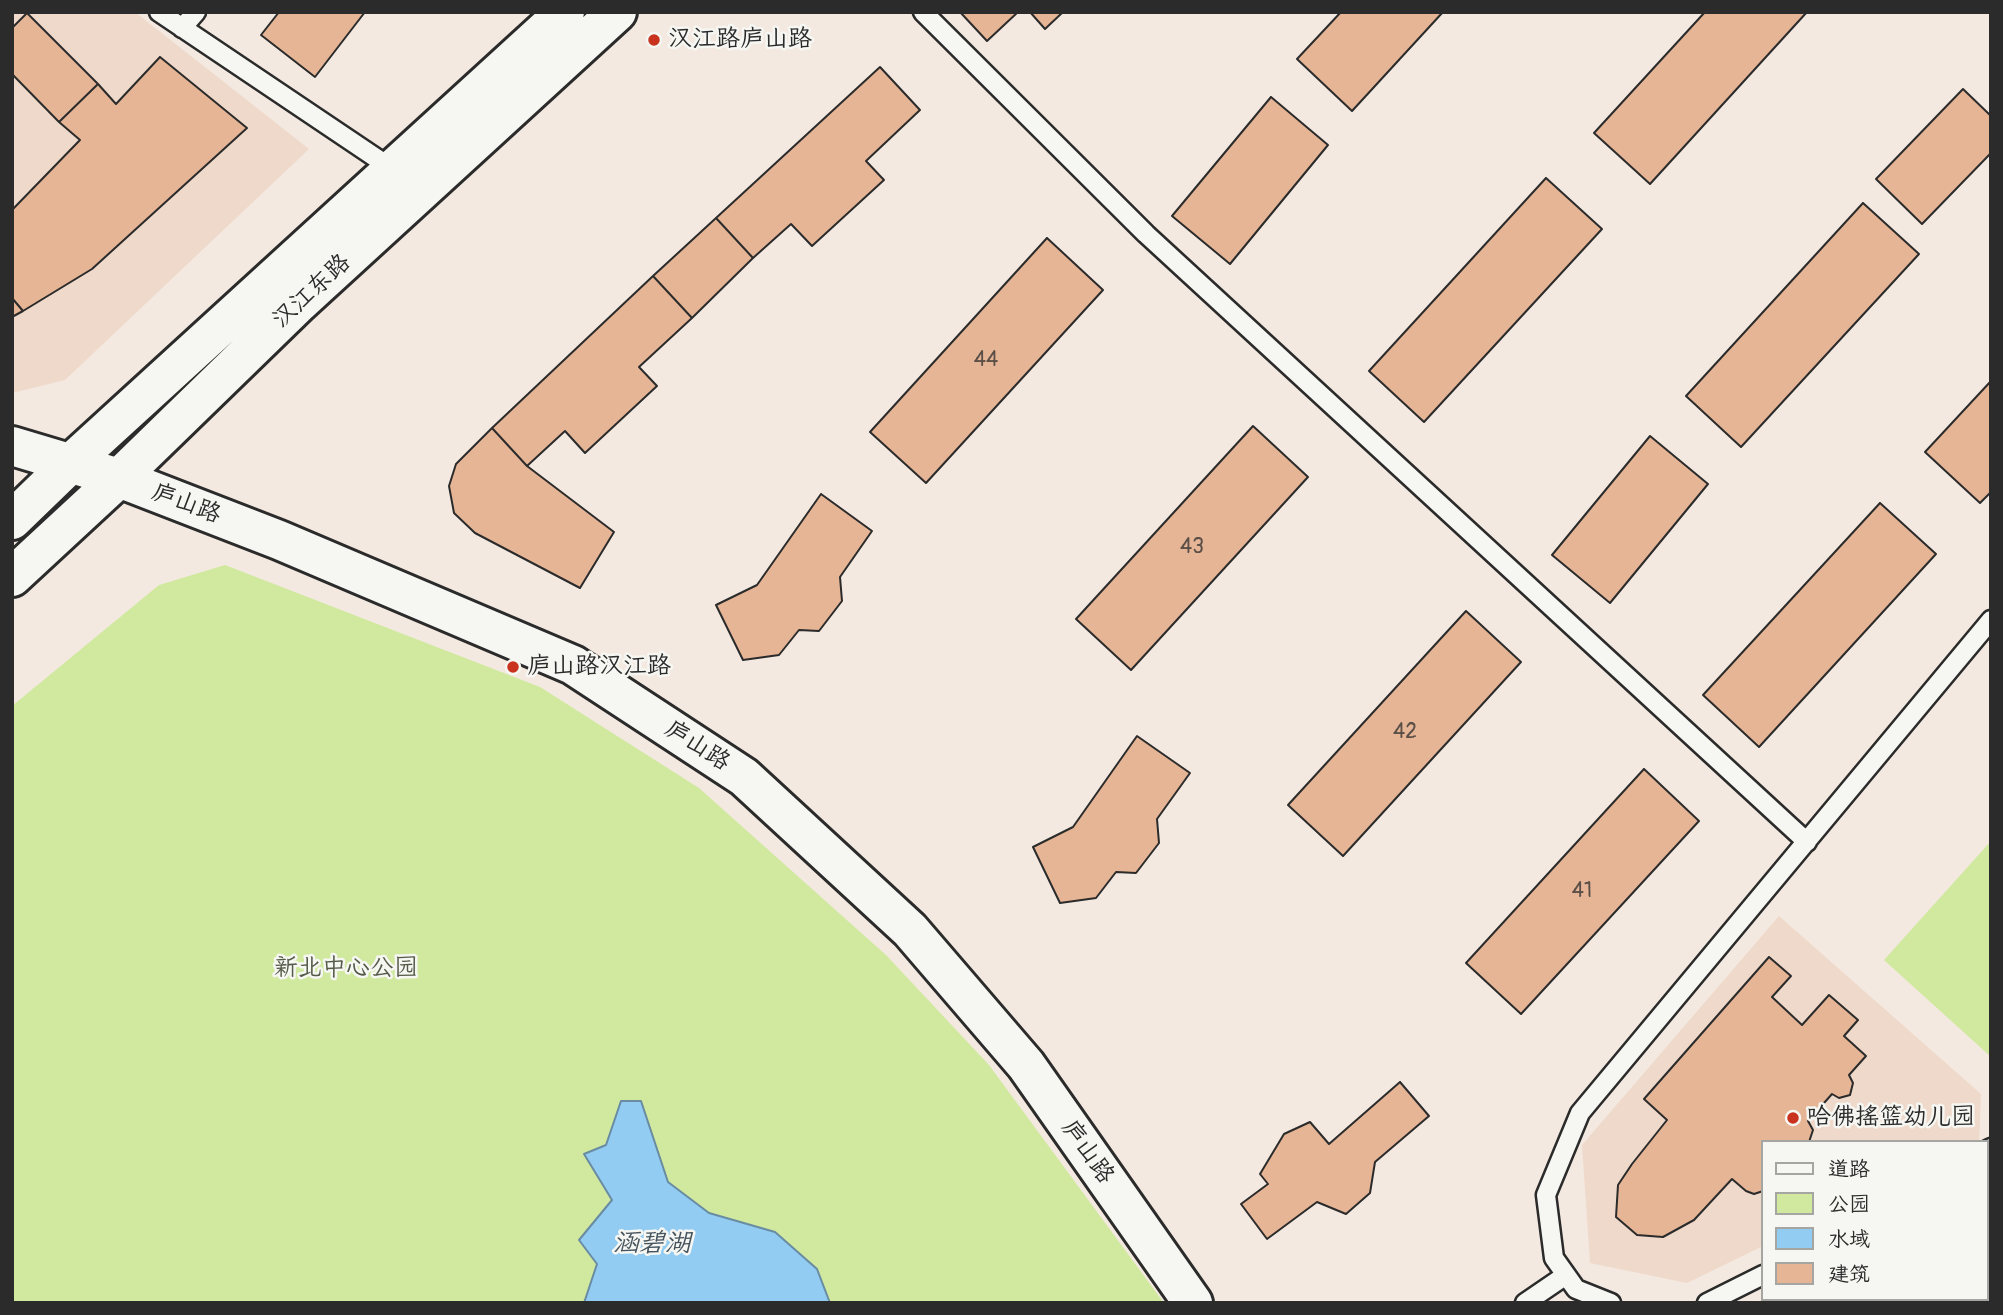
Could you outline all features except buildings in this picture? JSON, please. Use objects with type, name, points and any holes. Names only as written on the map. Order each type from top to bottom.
[{"type":"main road","name":"汉江东路","points":[[12,520],[565,12]]},
{"type":"main road","name":"汉江东路","points":[[12,577],[119,478],[299,303],[617,12]]},
{"type":"main road","name":"庐山路","points":[[12,446],[119,478],[311,553],[573,664],[744,777],[910,930],[1026,1065],[1193,1303]]},
{"type":"lane","points":[[159,12],[394,170]]},
{"type":"lane","points":[[182,28],[196,12]]},
{"type":"lane","points":[[923,12],[1146,234],[1807,842]]},
{"type":"lane","points":[[1611,1303],[1576,1289],[1554,1258],[1546,1195],[1580,1113],[1991,620]]},
{"type":"lane","points":[[1525,1303],[1566,1275]]},
{"type":"lane","points":[[1707,1303],[1762,1276]]},
{"type":"shaded area","points":[[12,12],[135,12],[309,149],[65,380],[12,393]]},
{"type":"shaded area","name":"哈佛摇篮幼儿园","points":[[1779,916],[1981,1094],[1979,1140],[1762,1140],[1762,1246],[1687,1283],[1590,1263],[1582,1145]]},
{"type":"green space","name":"新北中心公园","points":[[225,565],[540,687],[699,788],[886,955],[989,1065],[1164,1303],[12,1303],[12,706],[159,585]]},
{"type":"green space","points":[[1991,841],[1991,1057],[1884,960]]},
{"type":"water","name":"涵碧湖","points":[[621,1101],[641,1101],[668,1182],[709,1213],[775,1232],[817,1269],[830,1303],[584,1303],[597,1264],[579,1240],[612,1200],[584,1154],[606,1145]]},
{"type":"place","name":"汉江路庐山路","points":[[654,40]]},
{"type":"place","name":"庐山路汉江路","points":[[513,667]]},
{"type":"place","name":"哈佛摇篮幼儿园","points":[[1793,1118]]}]
